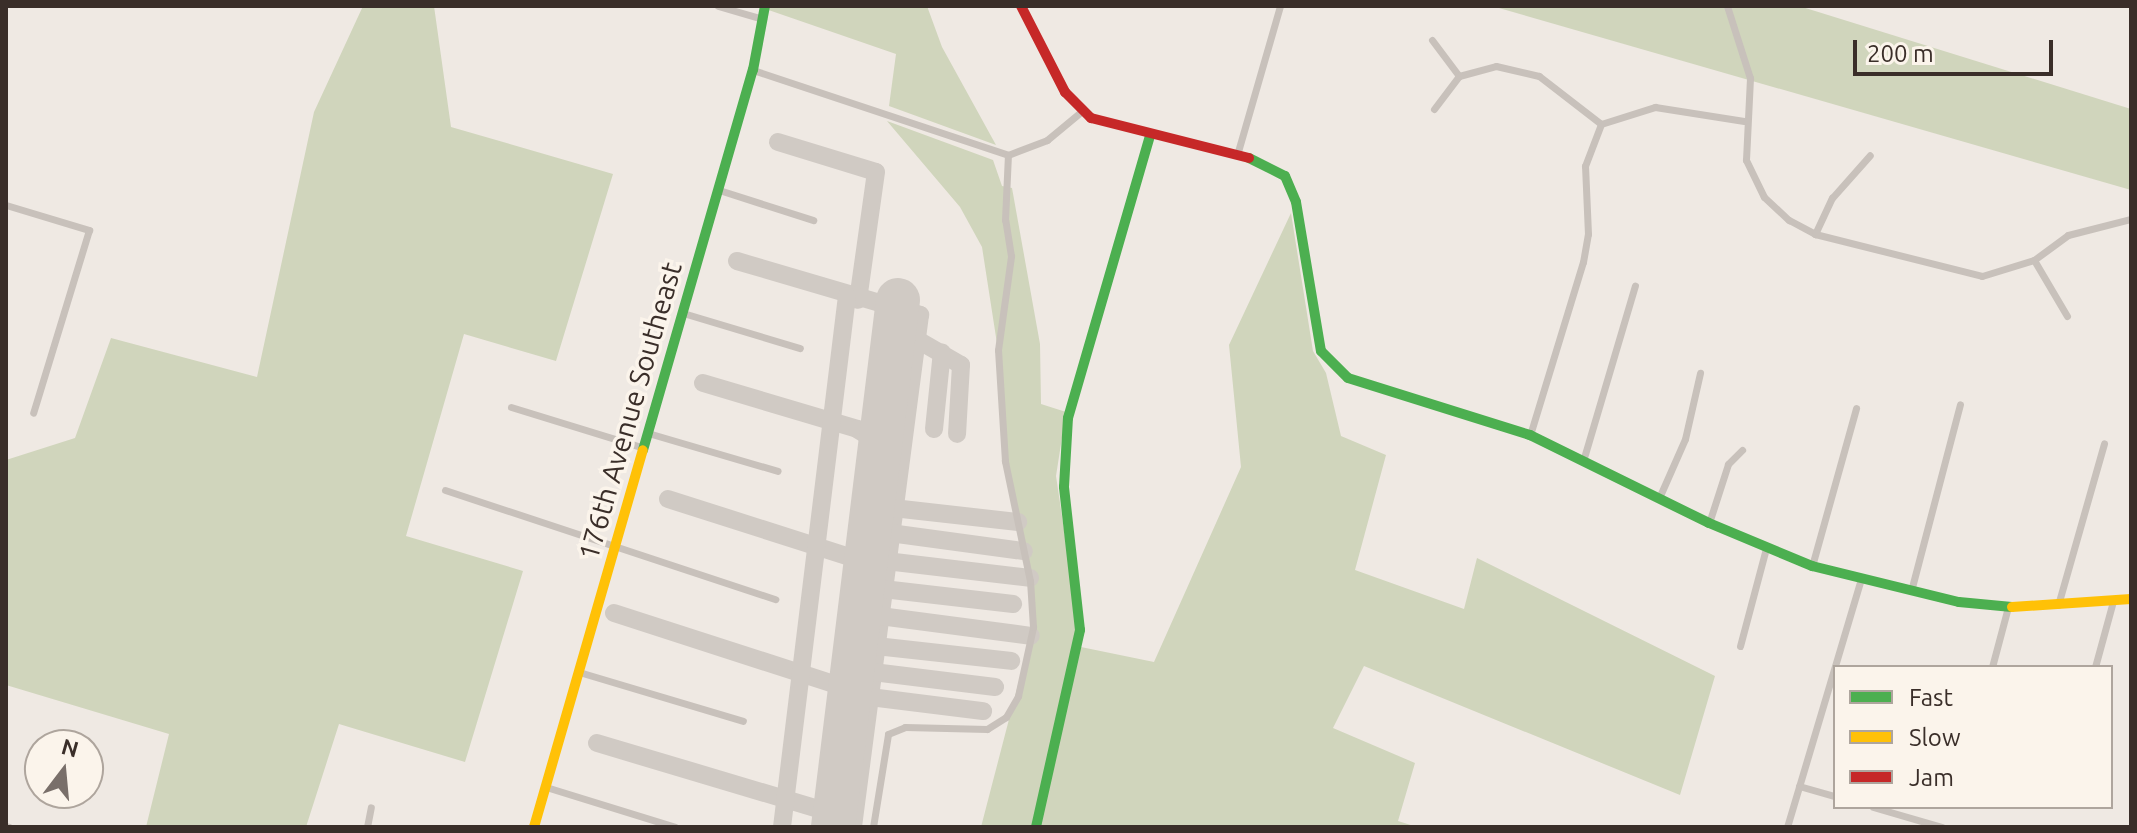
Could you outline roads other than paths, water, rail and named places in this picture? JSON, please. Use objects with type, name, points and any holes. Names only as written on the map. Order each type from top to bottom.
[{"type":"street","points":[[718,6],[763,19]]},
{"type":"street","name":"176th Avenue Southeast","points":[[534,827],[753,70],[765,6]]},
{"type":"street","points":[[1021,6],[1065,92],[1082,111],[1150,136],[1273,166],[1289,183],[1321,351],[1333,367],[1364,386],[1530,435],[1709,523],[1812,566],[1911,591],[2008,607],[2131,599]]},
{"type":"street","points":[[1237,155],[1280,6]]},
{"type":"street","points":[[1727,6],[1750,78],[1744,121],[1746,160],[1755,184],[1789,220],[1815,234],[1963,274],[2000,274],[2034,260],[2068,235],[2131,219]]},
{"type":"street","points":[[1432,40],[1459,76]]},
{"type":"street","points":[[1434,109],[1459,76],[1482,67],[1526,71],[1601,124]]},
{"type":"street","points":[[753,70],[1008,155],[1047,140],[1082,111]]},
{"type":"street","points":[[1601,124],[1655,107],[1744,121]]},
{"type":"street","points":[[1530,435],[1583,262],[1588,234],[1585,166],[1601,124]]},
{"type":"street","points":[[1036,827],[1080,630],[1063,452],[1068,418],[1150,136]]},
{"type":"street","points":[[873,827],[888,734],[905,727],[987,729],[1006,717],[1018,696],[1033,627],[1030,578],[1005,461],[998,350],[1011,256],[1005,220],[1008,155]]},
{"type":"street","points":[[1815,234],[1832,198],[1870,155]]},
{"type":"street","points":[[719,190],[813,220]]},
{"type":"street","points":[[6,205],[89,230],[33,413]]},
{"type":"street","points":[[2034,260],[2067,316]]},
{"type":"street","points":[[1583,461],[1635,286]]},
{"type":"street","points":[[683,313],[800,348]]},
{"type":"street","points":[[1659,498],[1685,439],[1700,373]]},
{"type":"street","points":[[1911,591],[1960,404]]},
{"type":"street","points":[[511,407],[644,448]]},
{"type":"street","points":[[1812,566],[1856,408]]},
{"type":"street","points":[[648,433],[778,471]]},
{"type":"street","points":[[2058,605],[2104,443]]},
{"type":"street","points":[[1709,523],[1728,464],[1742,450]]},
{"type":"street","points":[[445,490],[775,599]]},
{"type":"street","points":[[1740,646],[1766,548]]},
{"type":"street","points":[[1835,665],[1861,578]]},
{"type":"street","points":[[2096,665],[2113,601]]},
{"type":"street","points":[[1993,665],[2008,607]]},
{"type":"street","points":[[579,672],[743,721]]},
{"type":"street","points":[[1787,827],[1833,672]]},
{"type":"street","points":[[1799,786],[1833,795]]},
{"type":"street","points":[[546,787],[675,827]]},
{"type":"street","points":[[367,827],[371,807]]},
{"type":"street","points":[[1880,809],[1942,827]]}]
